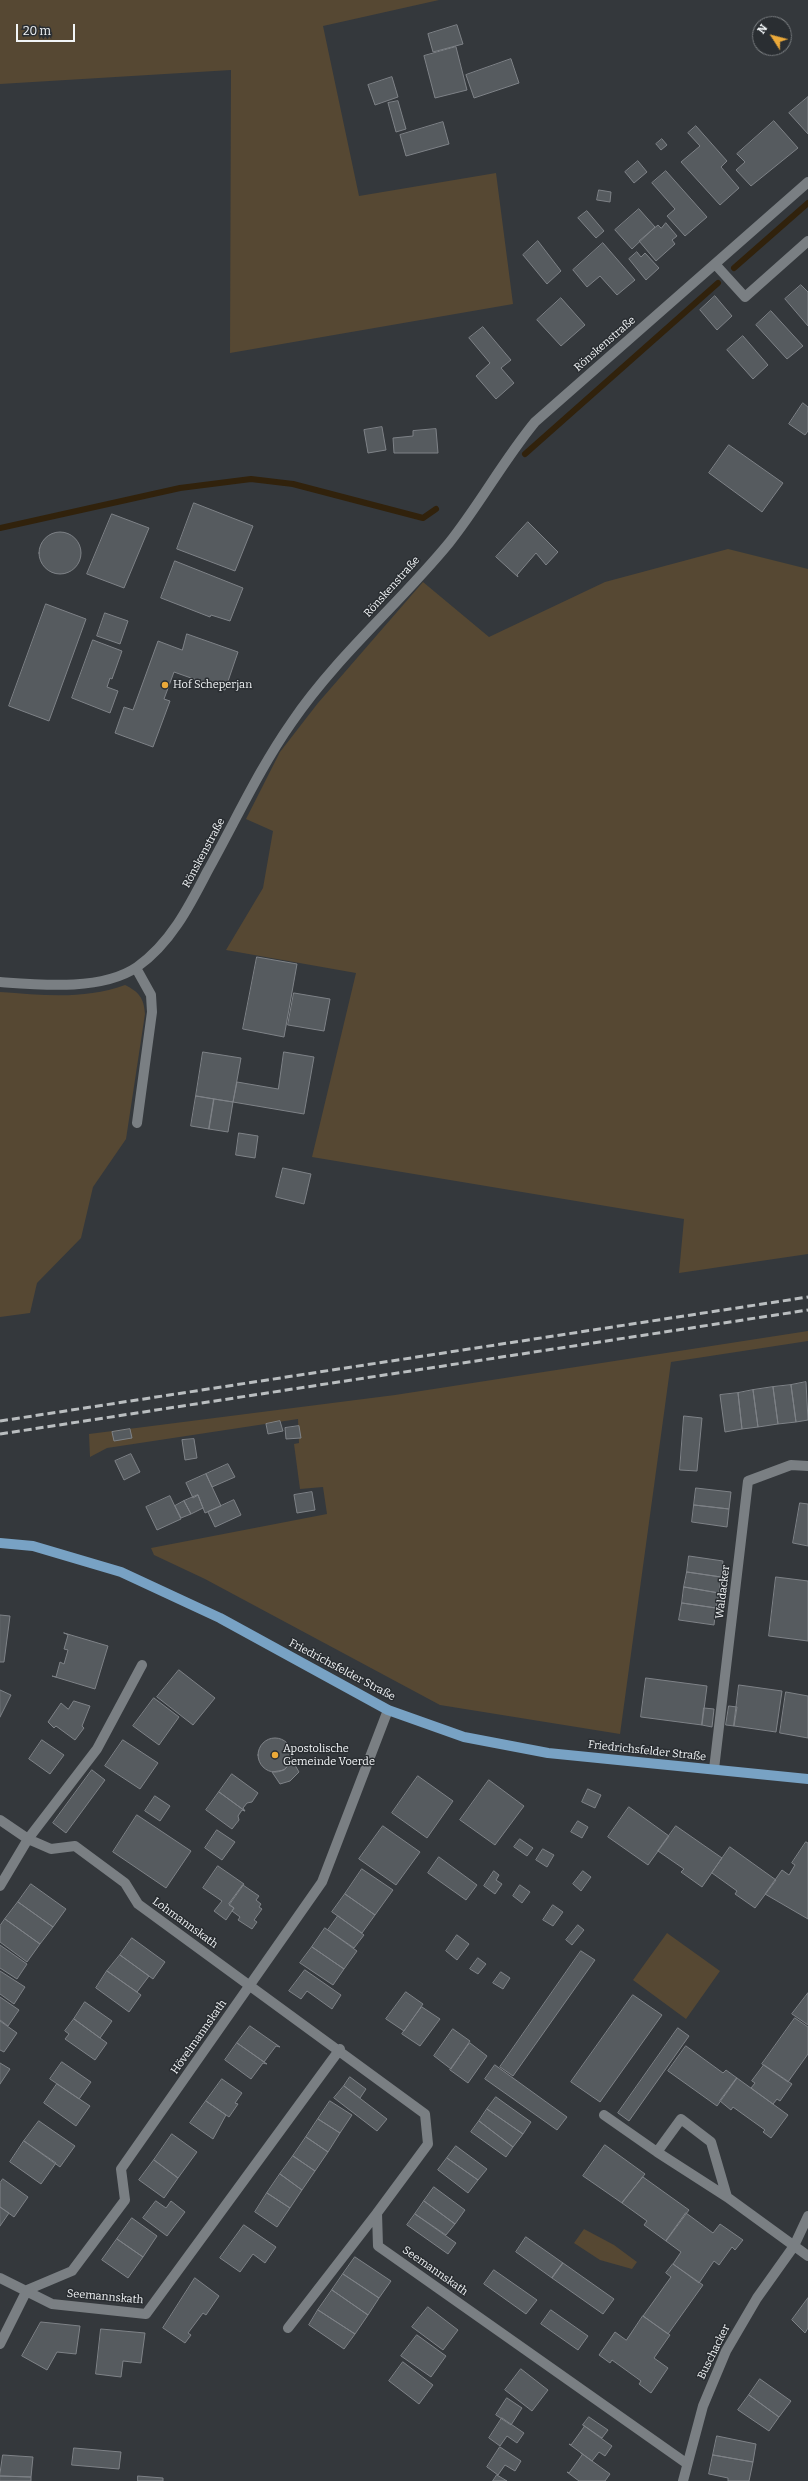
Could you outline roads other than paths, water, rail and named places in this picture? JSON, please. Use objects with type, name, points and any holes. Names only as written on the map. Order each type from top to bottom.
[{"type":"main road","name":"Friedrichsfelder Straße","points":[[0,1543],[33,1546],[121,1572],[220,1618],[388,1710],[464,1736],[548,1753],[808,1779]]},
{"type":"street","name":"Rönskenstraße","points":[[0,982],[49,985],[81,984],[112,977],[136,968],[174,930],[223,845],[259,774],[293,719],[317,688],[448,543],[515,447],[535,422],[808,182]]},
{"type":"street","points":[[715,264],[745,297],[808,241]]},
{"type":"street","points":[[136,968],[151,995],[152,1012],[137,1123]]},
{"type":"street","name":"Waldacker","points":[[714,1769],[748,1481],[791,1465],[808,1466]]},
{"type":"street","points":[[0,1886],[28,1839],[97,1749],[142,1665]]},
{"type":"street","name":"Hövelmannskath","points":[[27,2290],[72,2271],[125,2200],[121,2169],[322,1882],[388,1710]]},
{"type":"street","name":"Lohmannskath","points":[[0,1820],[28,1839],[51,1849],[75,1846],[125,1883],[138,1904],[250,1984]]},
{"type":"street","points":[[250,1984],[340,2049],[425,2114],[428,2144],[288,2328]]},
{"type":"street","name":"Seemannskath","points":[[27,2290],[52,2304],[146,2314],[340,2049]]},
{"type":"street","points":[[604,2115],[657,2152],[727,2197],[808,2256]]},
{"type":"street","points":[[657,2152],[681,2119],[711,2142],[727,2197]]},
{"type":"street","name":"Seemannskath","points":[[377,2213],[378,2246],[686,2463]]},
{"type":"street","name":"Buschacker","points":[[682,2481],[703,2406],[726,2351],[757,2298],[794,2246],[808,2216]]},
{"type":"street","points":[[0,2278],[27,2290],[0,2344]]},
{"type":"waterway","points":[[734,268],[808,203]]},
{"type":"waterway","points":[[525,454],[718,283]]},
{"type":"waterway","points":[[0,528],[180,488],[251,479],[293,484],[423,518],[436,509]]},
{"type":"railway","points":[[0,1421],[808,1297]]},
{"type":"railway","points":[[0,1434],[808,1310]]},
{"type":"place","name":"Hof Scheperjan","points":[[165,685]]},
{"type":"place","name":"Apostolische Gemeinde Voerde","points":[[275,1755]]}]
